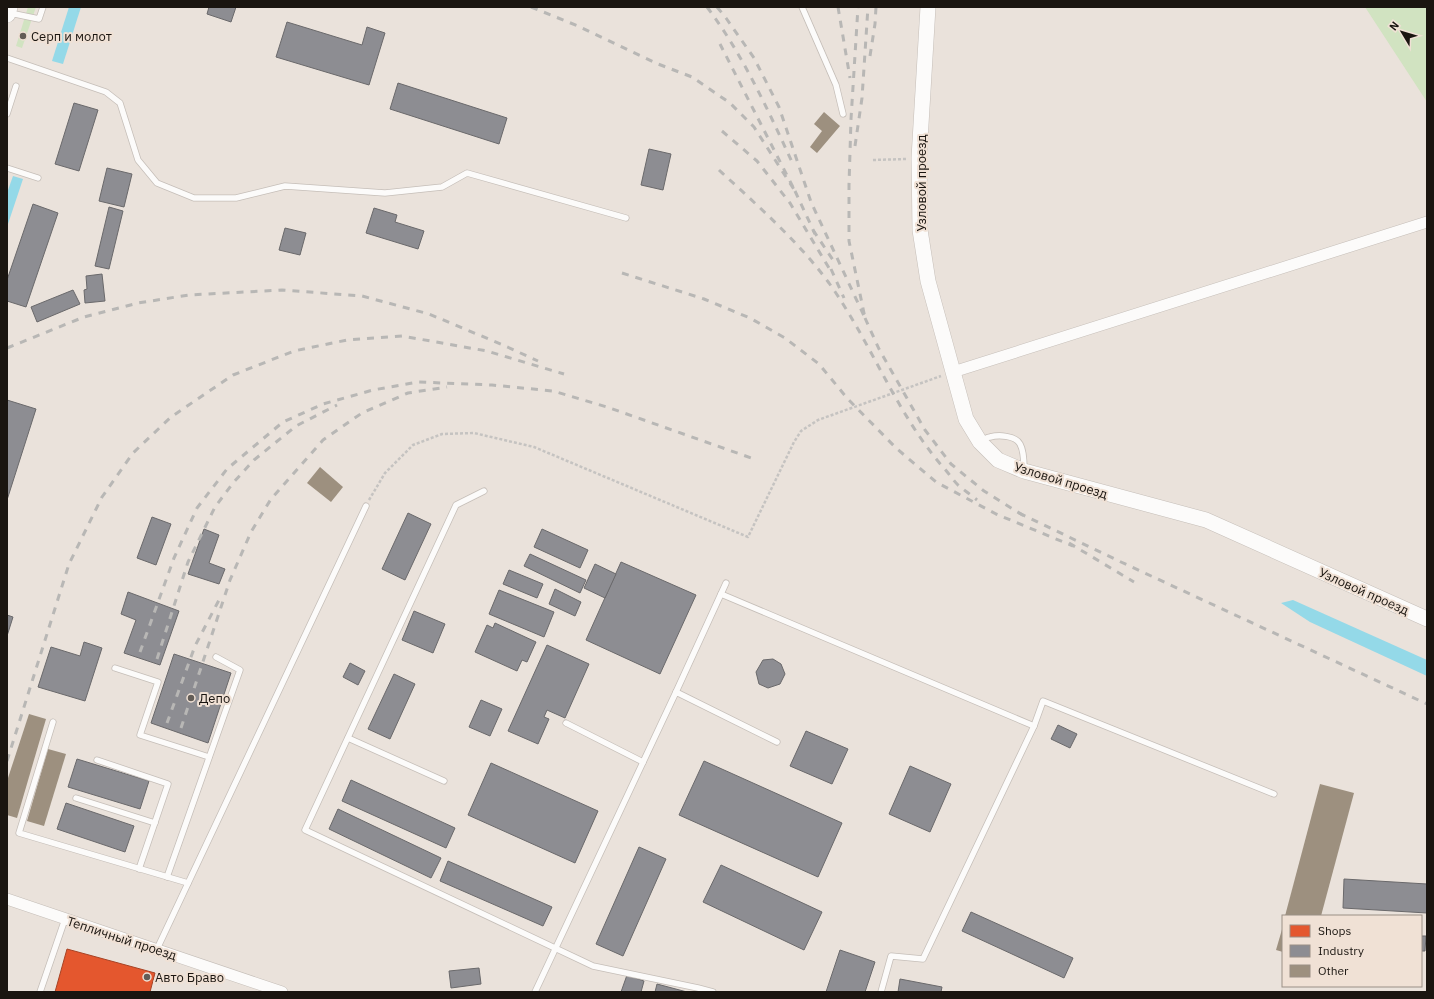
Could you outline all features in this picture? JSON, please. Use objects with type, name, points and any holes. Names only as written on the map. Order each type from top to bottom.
[{"type":"main road","points":[[7,13],[9,7]]},
{"type":"street","name":"Узловой проезд","points":[[928,7],[919,158],[920,230],[928,281],[966,419],[980,442],[998,460],[1024,471],[1206,520],[1427,619]]},
{"type":"street","points":[[953,372],[1427,222]]},
{"type":"street","name":"Тепличный проезд","points":[[7,899],[282,992]]},
{"type":"lane","points":[[7,13],[39,19],[43,7]]},
{"type":"lane","points":[[802,7],[836,85],[843,114]]},
{"type":"lane","points":[[7,58],[106,92],[120,103],[138,160],[157,183],[194,198],[236,198],[285,186],[385,193],[442,187],[467,173],[626,218]]},
{"type":"lane","points":[[7,114],[16,86]]},
{"type":"lane","points":[[7,168],[38,178]]},
{"type":"lane","points":[[980,442],[989,437],[1002,436],[1013,438],[1020,443],[1024,455],[1024,471]]},
{"type":"lane","points":[[484,491],[456,505],[305,830],[593,966],[713,992]]},
{"type":"lane","points":[[157,949],[366,506]]},
{"type":"lane","points":[[535,992],[726,583]]},
{"type":"lane","points":[[721,594],[1034,726]]},
{"type":"lane","points":[[167,877],[208,757],[240,670],[216,657]]},
{"type":"lane","points":[[115,668],[158,682],[140,735],[208,757]]},
{"type":"lane","points":[[676,692],[777,742]]},
{"type":"lane","points":[[881,992],[891,956],[923,959],[1034,726],[1044,701],[1274,794]]},
{"type":"lane","points":[[53,722],[19,833],[188,883]]},
{"type":"lane","points":[[566,723],[643,762]]},
{"type":"lane","points":[[348,738],[444,781]]},
{"type":"lane","points":[[96,760],[168,784],[139,869]]},
{"type":"lane","points":[[76,798],[155,823]]},
{"type":"lane","points":[[40,992],[65,919]]},
{"type":"path","points":[[873,160],[919,158]]},
{"type":"path","points":[[366,506],[385,473],[413,445],[442,434],[474,433],[534,447],[748,537],[794,442],[801,431],[818,420],[953,372]]},
{"type":"green space","points":[[28,7],[36,7],[22,48],[16,46]]},
{"type":"green space","points":[[1365,7],[1427,7],[1427,102]]},
{"type":"water","points":[[69,7],[81,7],[63,64],[52,61]]},
{"type":"water","points":[[13,176],[23,179],[7,227],[7,193]]},
{"type":"water","points":[[1293,600],[1427,660],[1427,676],[1310,622],[1281,603]]},
{"type":"building: Shops","points":[[67,949],[155,973],[150,992],[55,992]]},
{"type":"building: Industry","points":[[209,7],[236,7],[231,22],[207,14]]},
{"type":"building: Industry","points":[[287,22],[362,45],[367,27],[385,33],[369,85],[276,57]]},
{"type":"building: Industry","points":[[398,83],[507,118],[499,144],[390,109]]},
{"type":"building: Industry","points":[[74,103],[98,110],[79,171],[55,164]]},
{"type":"building: Industry","points":[[649,149],[671,154],[663,190],[641,185]]},
{"type":"building: Industry","points":[[107,168],[132,174],[124,207],[99,201]]},
{"type":"building: Industry","points":[[33,204],[58,213],[26,307],[7,301],[7,280]]},
{"type":"building: Industry","points":[[109,207],[123,211],[109,269],[95,266]]},
{"type":"building: Industry","points":[[374,208],[397,215],[395,222],[424,231],[418,249],[366,233]]},
{"type":"building: Industry","points":[[285,228],[306,233],[300,255],[279,250]]},
{"type":"building: Industry","points":[[102,274],[105,301],[85,303],[84,290],[87,289],[86,276]]},
{"type":"building: Industry","points":[[73,290],[80,304],[37,322],[31,307]]},
{"type":"building: Industry","points":[[7,400],[36,409],[7,500]]},
{"type":"building: Industry","points":[[408,513],[431,524],[405,580],[382,569]]},
{"type":"building: Industry","points":[[152,517],[171,524],[156,565],[137,558]]},
{"type":"building: Industry","points":[[204,529],[219,535],[209,563],[225,569],[219,584],[188,574]]},
{"type":"building: Industry","points":[[542,529],[588,550],[580,568],[534,547]]},
{"type":"building: Industry","points":[[530,554],[586,580],[580,593],[524,566]]},
{"type":"building: Industry","points":[[621,562],[696,595],[660,674],[586,640]]},
{"type":"building: Industry","points":[[595,564],[616,574],[605,598],[584,588]]},
{"type":"building: Industry","points":[[509,570],[543,584],[537,598],[503,584]]},
{"type":"building: Industry","points":[[555,589],[581,602],[575,616],[549,604]]},
{"type":"building: Industry","points":[[499,590],[554,612],[544,637],[489,614]]},
{"type":"building: Industry","points":[[128,592],[179,611],[160,665],[124,653],[136,620],[121,614]]},
{"type":"building: Industry","points":[[414,611],[445,624],[433,653],[402,640]]},
{"type":"building: Industry","points":[[7,615],[13,617],[7,636]]},
{"type":"building: Industry","points":[[495,623],[536,642],[527,662],[522,660],[517,671],[475,652],[487,625],[493,628]]},
{"type":"building: Industry","points":[[84,642],[102,648],[85,701],[38,687],[51,647],[80,656]]},
{"type":"building: Industry","points":[[547,645],[589,664],[565,718],[547,710],[544,717],[549,719],[538,744],[508,731]]},
{"type":"building: Industry","name":"Депо","points":[[174,654],[231,673],[208,743],[151,723]]},
{"type":"building: Industry","points":[[773,659],[781,664],[785,674],[780,684],[768,688],[759,684],[756,672],[763,660]]},
{"type":"building: Industry","points":[[350,663],[365,671],[358,685],[343,677]]},
{"type":"building: Industry","points":[[394,674],[415,684],[390,739],[368,729]]},
{"type":"building: Industry","points":[[481,700],[502,709],[490,736],[469,727]]},
{"type":"building: Industry","points":[[1058,725],[1077,734],[1070,748],[1051,739]]},
{"type":"building: Industry","points":[[806,731],[848,749],[832,784],[790,766]]},
{"type":"building: Industry","points":[[77,759],[149,781],[140,809],[68,787]]},
{"type":"building: Industry","points":[[704,761],[842,823],[818,877],[679,815]]},
{"type":"building: Industry","points":[[491,763],[598,811],[575,863],[468,815]]},
{"type":"building: Industry","points":[[910,766],[951,784],[930,832],[889,814]]},
{"type":"building: Industry","points":[[351,780],[455,828],[446,848],[342,801]]},
{"type":"building: Industry","points":[[66,803],[134,826],[125,852],[57,829]]},
{"type":"building: Industry","points":[[338,809],[441,858],[431,878],[329,829]]},
{"type":"building: Industry","points":[[639,847],[666,859],[623,956],[596,944]]},
{"type":"building: Industry","points":[[448,861],[552,907],[543,926],[440,881]]},
{"type":"building: Industry","points":[[721,865],[822,912],[804,950],[703,902]]},
{"type":"building: Industry","points":[[1344,879],[1427,884],[1427,913],[1343,908]]},
{"type":"building: Industry","points":[[971,912],[1073,958],[1064,978],[962,931]]},
{"type":"building: Industry","points":[[1422,936],[1426,936],[1425,951],[1422,951]]},
{"type":"building: Industry","points":[[840,950],[875,962],[865,992],[826,992]]},
{"type":"building: Industry","points":[[479,968],[481,984],[451,988],[449,971]]},
{"type":"building: Industry","points":[[627,975],[644,981],[641,992],[621,992]]},
{"type":"building: Industry","points":[[900,979],[942,987],[941,992],[898,992]]},
{"type":"building: Industry","points":[[657,984],[687,992],[655,992]]},
{"type":"building: Other","points":[[824,112],[840,126],[817,153],[810,147],[822,131],[814,124]]},
{"type":"building: Other","points":[[320,467],[343,487],[331,502],[307,483]]},
{"type":"building: Other","points":[[29,714],[46,719],[17,818],[7,815],[7,781]]},
{"type":"building: Other","points":[[48,749],[66,754],[44,826],[27,821]]},
{"type":"building: Other","points":[[1320,784],[1354,793],[1321,915],[1285,915]]},
{"type":"building: Other","points":[[1282,929],[1282,952],[1276,950]]},
{"type":"railway","points":[[531,7],[578,26],[658,64],[692,77],[730,103],[754,127],[795,191],[720,44]]},
{"type":"railway","points":[[707,7],[732,43],[743,63],[764,102],[792,162]]},
{"type":"railway","points":[[717,7],[754,58],[779,107],[811,202],[865,318],[849,241],[851,119],[858,7]]},
{"type":"railway","points":[[838,7],[850,78]]},
{"type":"railway","points":[[855,146],[862,98],[868,7]]},
{"type":"railway","points":[[870,56],[876,7]]},
{"type":"railway","points":[[722,131],[757,161],[790,203],[832,273]]},
{"type":"railway","points":[[719,170],[791,238],[829,283],[858,329],[910,422],[925,445],[956,483],[977,500]]},
{"type":"railway","points":[[795,191],[815,234]]},
{"type":"railway","points":[[813,230],[833,260]]},
{"type":"railway","points":[[831,269],[844,298]]},
{"type":"railway","points":[[622,273],[704,299],[750,318],[785,338],[819,364],[847,398],[896,448],[936,482],[996,514],[1073,546]]},
{"type":"railway","points":[[7,348],[84,317],[138,303],[189,295],[282,290],[362,296],[429,314],[538,361]]},
{"type":"railway","points":[[865,318],[879,349],[925,430],[951,464],[984,491],[1024,516]]},
{"type":"railway","points":[[7,761],[69,564],[102,497],[133,453],[171,417],[233,375],[294,351],[347,340],[402,336],[487,351],[564,374]]},
{"type":"railway","points":[[140,652],[174,558],[197,508],[227,469],[283,422],[323,404],[373,390],[418,382],[492,385],[553,391],[607,407],[754,459]]},
{"type":"railway","points":[[181,728],[230,580],[251,532],[271,499],[323,440],[362,413],[408,393],[447,387]]},
{"type":"railway","points":[[157,659],[188,562],[215,507],[233,483],[254,460],[296,426],[337,405]]},
{"type":"railway","points":[[1019,513],[1427,704]]},
{"type":"railway","points":[[1069,543],[1134,582]]},
{"type":"railway","points":[[167,723],[195,646],[219,600]]},
{"type":"place","name":"Серп и молот","points":[[23,36]]},
{"type":"place","name":"Депо","points":[[191,698]]},
{"type":"place","name":"Авто Браво","points":[[147,977]]}]
